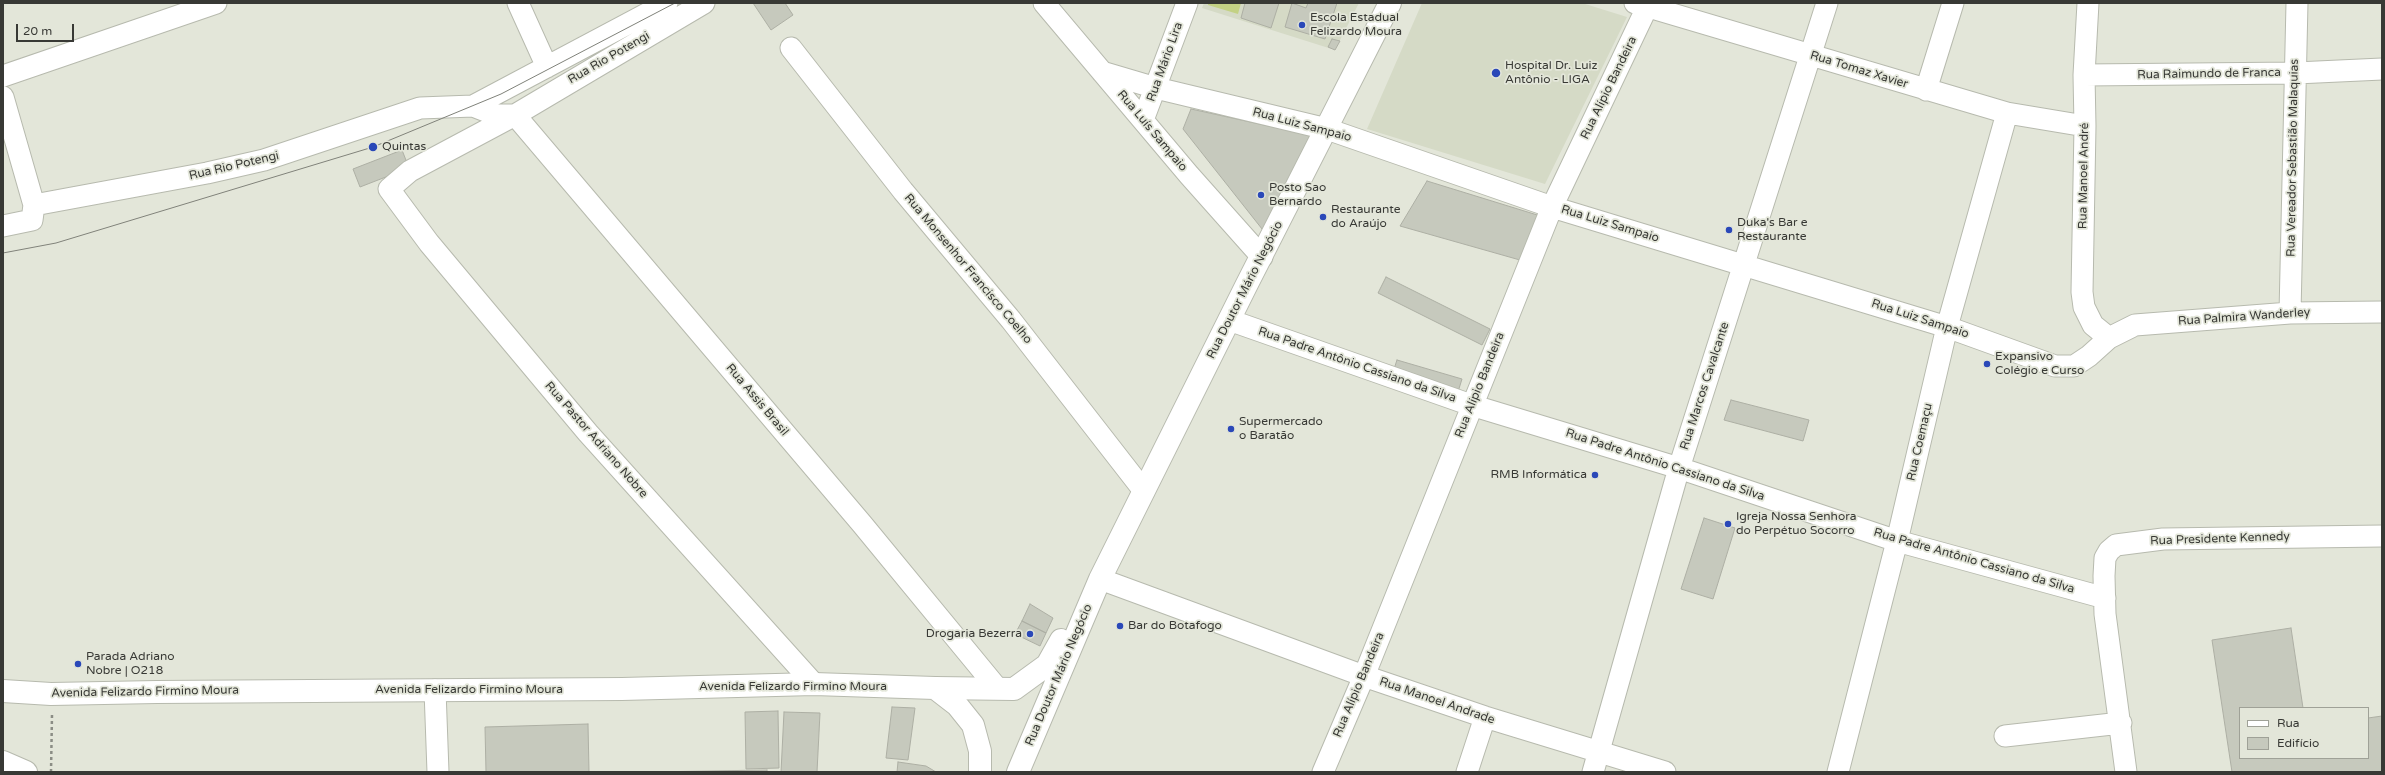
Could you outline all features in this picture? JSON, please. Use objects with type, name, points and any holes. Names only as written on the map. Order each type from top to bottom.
[{"type":"main road","name":"Rua Doutor Mário Negócio","points":[[1018,772],[1100,579],[1229,320],[1390,3]]},
{"type":"main road","name":"Rua Doutor Mário Negócio","points":[[935,688],[1014,689],[1047,666],[1080,607],[1100,579]]},
{"type":"main road","name":"Avenida Felizardo Firmino Moura","points":[[3,691],[51,694],[622,689],[814,684],[935,688]]},
{"type":"main road","points":[[935,688],[957,705],[973,725],[980,751],[980,772]]},
{"type":"main road","points":[[3,762],[26,772]]},
{"type":"street","points":[[3,76],[216,3]]},
{"type":"street","points":[[518,3],[547,67]]},
{"type":"street","name":"Rua Rio Potengi","points":[[34,205],[194,176],[264,160],[300,150],[410,110],[473,106],[667,3]]},
{"type":"street","name":"Rua Rio Potengi","points":[[389,187],[410,171],[515,115],[704,3]]},
{"type":"street","name":"Rua Luís Sampaio","points":[[1044,3],[1262,257]]},
{"type":"street","name":"Rua Mário Lira","points":[[1143,120],[1187,3]]},
{"type":"street","name":"Rua Marcos Cavalcante","points":[[1593,772],[1679,468],[1826,3]]},
{"type":"street","points":[[1926,90],[1954,3]]},
{"type":"street","name":"Rua Manoel André","points":[[2088,3],[2084,75],[2085,126],[2082,292],[2084,307],[2093,325],[2109,338]]},
{"type":"street","name":"Rua Vereador Sebastião Malaquias","points":[[2290,313],[2297,3]]},
{"type":"street","name":"Rua Tomaz Xavier","points":[[1644,4],[1926,90],[2007,113],[2085,126]]},
{"type":"street","name":"Rua Alípio Bandeira","points":[[1323,772],[1364,676],[1471,405],[1552,207],[1644,4]]},
{"type":"street","name":"Rua Monsenhor Francisco Coelho","points":[[790,48],[903,191],[1011,320],[1144,491]]},
{"type":"street","name":"Rua Raimundo de Franca","points":[[2084,75],[2296,73],[2382,69]]},
{"type":"street","name":"Rua Luiz Sampaio","points":[[1102,72],[1156,88],[1327,129],[1552,207],[1947,327],[2055,366],[2074,366],[2089,356],[2109,338]]},
{"type":"street","points":[[3,97],[34,205],[32,220],[3,226]]},
{"type":"street","name":"Rua Rio Potengi","points":[[473,106],[496,115],[515,115]]},
{"type":"street","name":"Rua Coemaçu","points":[[1838,772],[1897,541],[1947,327],[2007,113]]},
{"type":"street","name":"Rua Assis Brasil","points":[[515,115],[862,524],[998,688]]},
{"type":"street","name":"Rua Pastor Adriano Nobre","points":[[389,187],[430,243],[588,433],[814,684]]},
{"type":"street","name":"Rua Palmira Wanderley","points":[[2109,338],[2135,325],[2290,313],[2382,312]]},
{"type":"street","name":"Rua Padre Antônio Cassiano da Silva","points":[[1229,320],[1471,405],[1679,468],[1897,541],[2105,598]]},
{"type":"street","name":"Rua Presidente Kennedy","points":[[2126,772],[2121,723],[2108,642],[2105,598],[2105,558],[2116,546],[2163,539],[2382,536]]},
{"type":"street","name":"Rua Manoel Andrade","points":[[1100,579],[1364,676],[1485,717],[1665,772]]},
{"type":"street","points":[[435,690],[438,772]]},
{"type":"street","points":[[1467,772],[1485,717]]},
{"type":"street","points":[[2005,736],[2121,723]]},
{"type":"path","points":[[51,772],[52,715]]},
{"type":"shaded area","name":"Escola Estadual Felizardo Moura","points":[[1204,3],[1359,3],[1335,50],[1202,8]]},
{"type":"shaded area","name":"Hospital Dr. Luiz Antônio - LIGA","points":[[1422,3],[1582,3],[1627,17],[1545,184],[1367,129]]},
{"type":"green space","points":[[1208,3],[1241,3],[1238,14],[1208,5]]},
{"type":"building","points":[[753,3],[785,3],[793,15],[771,30]]},
{"type":"building","points":[[1245,3],[1279,3],[1271,28],[1241,18]]},
{"type":"building","points":[[1292,3],[1306,8],[1308,3],[1337,3],[1325,39],[1285,27]]},
{"type":"building","points":[[1332,39],[1340,41],[1335,50],[1328,47]]},
{"type":"building","name":"Posto Sao Bernardo","points":[[1191,109],[1319,137],[1266,234],[1183,129]]},
{"type":"building","name":"Quintas","points":[[402,150],[409,168],[360,187],[353,169]]},
{"type":"building","points":[[1427,181],[1547,218],[1527,262],[1400,226]]},
{"type":"building","points":[[1386,277],[1490,329],[1482,345],[1378,293]]},
{"type":"building","points":[[1397,360],[1462,379],[1457,395],[1392,375]]},
{"type":"building","points":[[1731,400],[1809,420],[1803,441],[1724,420]]},
{"type":"building","points":[[1704,518],[1735,528],[1713,599],[1681,589]]},
{"type":"building","points":[[1030,604],[1053,618],[1046,633],[1022,621]]},
{"type":"building","name":"Drogaria Bezerra","points":[[1022,621],[1046,633],[1040,646],[1015,634]]},
{"type":"building","points":[[2291,628],[2303,707],[2239,707],[2239,759],[2369,759],[2369,718],[2382,716],[2382,772],[2232,772],[2212,640]]},
{"type":"building","points":[[892,707],[915,708],[908,760],[886,758]]},
{"type":"building","points":[[778,711],[779,768],[746,769],[745,712]]},
{"type":"building","points":[[784,712],[820,713],[817,772],[781,772]]},
{"type":"building","points":[[588,724],[589,772],[486,772],[485,727]]},
{"type":"building","points":[[898,762],[926,766],[936,772],[897,772]]},
{"type":"building","points":[[767,770],[767,772],[649,772]]},
{"type":"tram line","points":[[3,253],[56,243],[373,147],[501,94],[675,3]]},
{"type":"place","name":"Escola Estadual Felizardo Moura","points":[[1302,25]]},
{"type":"place","name":"Hospital Dr. Luiz Antônio - LIGA","points":[[1496,73]]},
{"type":"place","name":"Quintas","points":[[373,147]]},
{"type":"place","name":"Posto Sao Bernardo","points":[[1261,195]]},
{"type":"place","name":"Restaurante do Araújo","points":[[1323,217]]},
{"type":"place","name":"Duka's Bar e Restaurante","points":[[1729,230]]},
{"type":"place","name":"Expansivo Colégio e Curso","points":[[1987,364]]},
{"type":"place","name":"Supermercado o Baratão","points":[[1231,429]]},
{"type":"place","name":"RMB Informática","points":[[1595,475]]},
{"type":"place","name":"Igreja Nossa Senhora do Perpétuo Socorro","points":[[1728,524]]},
{"type":"place","name":"Bar do Botafogo","points":[[1120,626]]},
{"type":"place","name":"Drogaria Bezerra","points":[[1030,634]]},
{"type":"place","name":"Parada Adriano Nobre | O218","points":[[78,664]]}]
